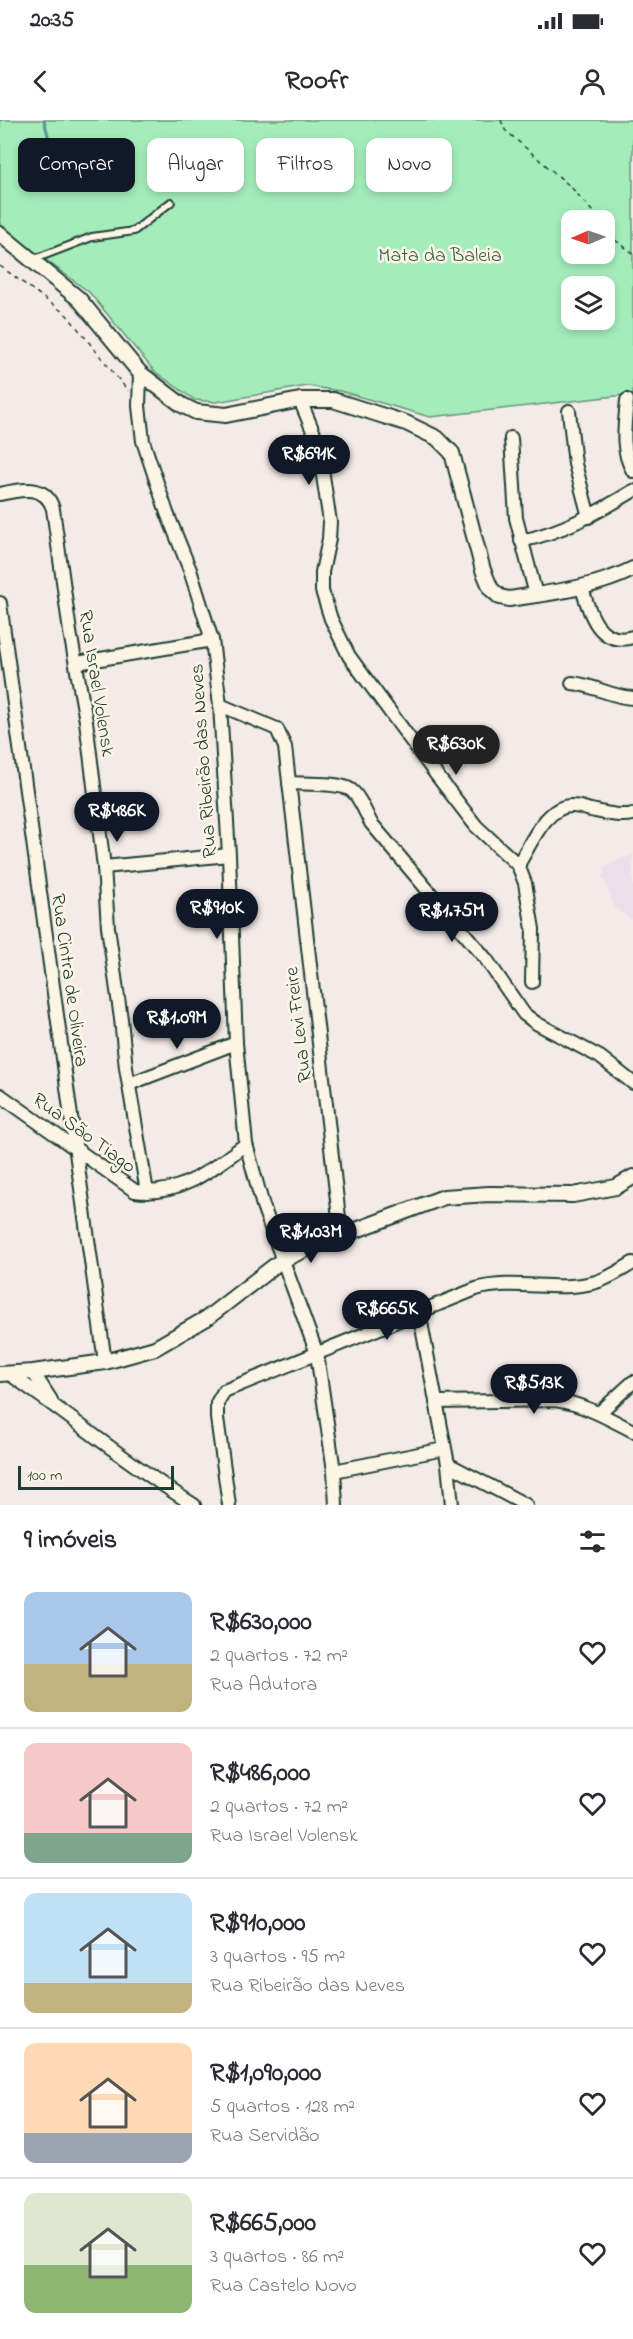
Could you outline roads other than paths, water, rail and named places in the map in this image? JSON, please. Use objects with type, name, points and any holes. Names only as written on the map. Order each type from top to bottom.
[{"type":"street","points":[[0,234],[79,298],[140,373],[182,405],[211,414],[234,414],[300,400],[333,400],[406,423],[437,438],[452,453],[483,570],[491,589],[500,597],[509,598],[582,588],[610,581],[633,569]]},
{"type":"street","name":"Rua Ribeirão das Neves","points":[[140,373],[139,406],[143,441],[190,570],[212,640],[220,705],[229,855],[236,1043],[246,1144],[263,1206],[317,1354],[334,1471],[336,1505]]},
{"type":"street","points":[[300,400],[318,446],[330,522],[322,572],[322,591],[330,619],[349,656],[435,774],[476,826],[518,865],[525,883],[533,929],[532,982]]},
{"type":"street","points":[[627,400],[624,442],[628,463],[633,471]]},
{"type":"street","points":[[568,411],[575,464],[589,517]]},
{"type":"street","points":[[512,438],[513,489],[521,541],[536,595]]},
{"type":"street","name":"Rua Israel Volensk","points":[[0,494],[33,490],[44,492],[51,502],[70,632],[77,663],[104,867],[108,927],[129,1084],[147,1192]]},
{"type":"street","points":[[521,541],[545,536],[589,517],[633,491]]},
{"type":"street","points":[[582,588],[589,614],[595,624],[610,636],[627,639],[633,637]]},
{"type":"street","name":"Rua Cintra de Oliveira","points":[[0,603],[105,1362]]},
{"type":"street","points":[[77,663],[212,640]]},
{"type":"street","points":[[572,683],[587,685],[613,696],[633,698]]},
{"type":"street","name":"Rua Levi Freire","points":[[220,705],[277,729],[285,747],[341,1235]]},
{"type":"street","points":[[289,783],[340,786],[352,790],[376,830],[486,959],[524,1014],[536,1023],[600,1057],[633,1083]]},
{"type":"street","points":[[518,865],[545,822],[555,811],[572,806],[613,814],[633,814]]},
{"type":"street","points":[[104,867],[229,855]]},
{"type":"street","points":[[129,1084],[236,1043]]},
{"type":"street","name":"Rua São Tiago","points":[[0,1095],[128,1187],[147,1192],[175,1188],[201,1177],[246,1144]]},
{"type":"street","points":[[4,1374],[105,1362],[155,1348],[187,1331],[225,1305],[282,1260],[341,1235],[444,1197],[489,1194],[595,1193],[616,1187],[633,1177]]},
{"type":"street","points":[[229,1505],[217,1418],[219,1396],[224,1391],[488,1285],[573,1285],[595,1282],[633,1263]]},
{"type":"street","points":[[419,1312],[448,1464],[452,1505]]},
{"type":"street","points":[[33,1372],[53,1404]]},
{"type":"street","points":[[4,1374],[53,1404],[153,1480],[194,1505]]},
{"type":"street","points":[[599,1413],[633,1382]]},
{"type":"street","points":[[436,1402],[555,1400],[599,1413],[633,1431]]},
{"type":"street","points":[[334,1471],[444,1449]]},
{"type":"street","points":[[448,1464],[526,1505]]},
{"type":"lane","points":[[32,260],[92,237],[134,231],[171,202]]},
{"type":"waterway","points":[[44,120],[49,138]]},
{"type":"park label","name":"Mata da Baleia","points":[[440,254]]}]
